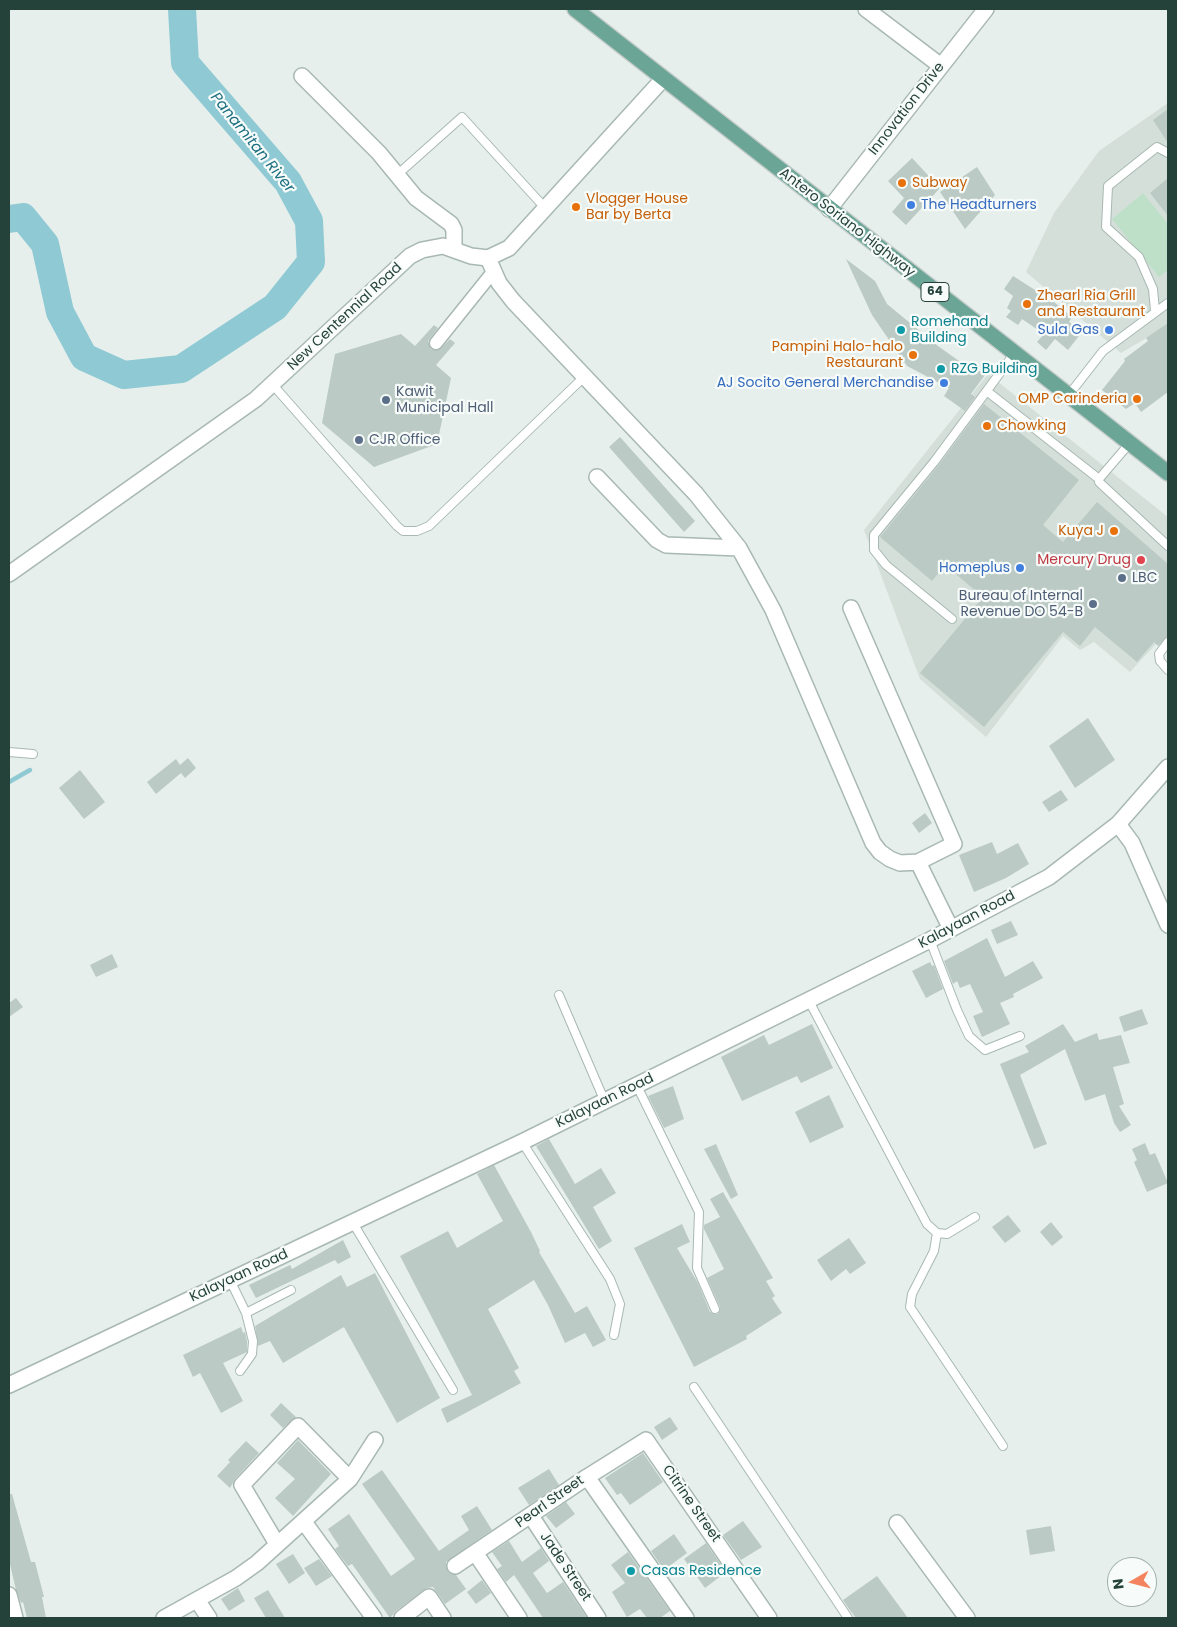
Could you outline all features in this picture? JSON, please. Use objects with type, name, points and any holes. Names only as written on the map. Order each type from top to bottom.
[{"type":"main road","name":"Antero Soriano Highway","points":[[579,10],[663,79],[1168,473]]},
{"type":"street","points":[[866,9],[941,66]]},
{"type":"street","name":"Innovation Drive","points":[[829,209],[986,9]]},
{"type":"street","points":[[302,76],[340,112],[398,174],[416,198],[451,224],[454,230],[454,249]]},
{"type":"street","points":[[663,79],[510,248],[488,258],[493,272],[512,301],[696,494],[739,548],[773,610],[870,837],[880,852],[890,859],[900,863],[918,862],[954,844],[851,608]]},
{"type":"street","name":"New Centennial Road","points":[[9,574],[195,444],[273,385],[410,256],[432,247],[454,249],[471,256],[488,258]]},
{"type":"street","points":[[436,343],[493,272]]},
{"type":"street","points":[[597,477],[657,540],[666,544],[739,548]]},
{"type":"street","name":"Kalayaan Road","points":[[9,1385],[605,1102],[930,940],[1049,877],[1118,824],[1168,768]]},
{"type":"street","points":[[1118,824],[1132,843],[1168,925]]},
{"type":"street","points":[[918,862],[951,929]]},
{"type":"street","points":[[277,1544],[242,1485],[298,1426],[350,1479]]},
{"type":"street","points":[[164,1618],[236,1578],[304,1522],[350,1479],[375,1440]]},
{"type":"street","name":"Pearl Street","points":[[455,1566],[476,1554],[587,1477],[646,1440]]},
{"type":"street","name":"Citrine Street","points":[[646,1440],[770,1618]]},
{"type":"street","points":[[587,1477],[686,1618]]},
{"type":"street","name":"Jade Street","points":[[531,1516],[598,1618]]},
{"type":"street","points":[[304,1522],[374,1618]]},
{"type":"street","points":[[897,1523],[967,1618]]},
{"type":"street","points":[[476,1554],[519,1618]]},
{"type":"street","points":[[402,1618],[429,1597],[443,1618]]},
{"type":"street","points":[[197,1600],[209,1618]]},
{"type":"lane","points":[[398,174],[462,117],[546,210]]},
{"type":"lane","points":[[1155,311],[1153,289],[1139,257],[1106,227],[1108,186],[1157,147],[1168,154]]},
{"type":"lane","points":[[1068,396],[1103,351],[1168,303]]},
{"type":"lane","points":[[952,620],[886,565],[874,550],[873,539],[878,529],[988,392],[1014,354]]},
{"type":"lane","points":[[273,385],[397,526],[403,531],[417,531],[428,526],[584,377]]},
{"type":"lane","points":[[988,392],[1099,479],[1101,485],[1168,546]]},
{"type":"lane","points":[[1099,479],[1129,444]]},
{"type":"lane","points":[[1168,642],[1159,654],[1160,661],[1168,670]]},
{"type":"lane","points":[[9,752],[33,754]]},
{"type":"lane","points":[[930,940],[956,1010],[970,1036],[986,1050],[1020,1036]]},
{"type":"lane","points":[[559,995],[594,1081],[605,1102]]},
{"type":"lane","points":[[809,1001],[927,1224],[937,1233],[951,1232],[976,1217]]},
{"type":"lane","points":[[637,1086],[699,1212],[697,1268],[715,1309]]},
{"type":"lane","points":[[522,1142],[610,1279],[620,1304],[614,1335]]},
{"type":"lane","points":[[353,1223],[453,1390]]},
{"type":"lane","points":[[937,1233],[934,1250],[912,1294],[910,1307],[1003,1446]]},
{"type":"lane","points":[[230,1280],[246,1313],[253,1341],[252,1354],[240,1371]]},
{"type":"lane","points":[[246,1313],[291,1290]]},
{"type":"lane","points":[[694,1387],[848,1618]]},
{"type":"shaded area","points":[[1168,103],[1168,325],[1121,353],[1026,272],[1054,213],[1099,151]]},
{"type":"shaded area","points":[[988,374],[1168,517],[1168,631],[1130,672],[1094,642],[1080,650],[1063,636],[986,737],[920,679],[864,530]]},
{"type":"green space","points":[[1143,193],[1168,224],[1168,270],[1159,277],[1112,219]]},
{"type":"building","points":[[1168,109],[1168,143],[1153,120]]},
{"type":"building","points":[[912,158],[940,188],[906,225],[892,212],[904,198],[888,181]]},
{"type":"building","points":[[977,167],[995,195],[965,229],[940,192]]},
{"type":"building","points":[[1168,178],[1168,216],[1150,193]]},
{"type":"building","points":[[846,259],[875,281],[887,304],[938,346],[966,366],[968,363],[985,375],[971,394],[975,397],[965,411],[944,396],[949,388],[907,366],[872,315]]},
{"type":"building","points":[[1013,276],[1054,302],[1072,317],[1069,322],[1082,332],[1068,350],[1055,339],[1046,350],[1037,342],[1044,334],[1022,319],[1018,325],[1006,317],[1011,311],[1007,308],[1013,296],[1004,289]]},
{"type":"building","points":[[1168,323],[1168,392],[1141,412],[1135,403],[1126,409],[1102,390],[1125,361],[1124,359],[1148,341],[1146,338]]},
{"type":"building","name":"Kawit Municipal Hall","points":[[434,325],[438,328],[428,341],[431,349],[439,350],[450,339],[455,343],[436,365],[451,378],[437,444],[374,467],[322,423],[335,354],[401,334],[415,346]]},
{"type":"building","points":[[984,404],[1079,480],[1043,525],[1063,542],[1097,502],[1168,564],[1168,636],[1158,646],[1154,642],[1137,662],[1095,627],[1080,646],[1063,632],[984,727],[920,673],[983,597],[945,565],[932,581],[880,537],[938,466]]},
{"type":"building","points":[[620,437],[695,521],[684,532],[609,447]]},
{"type":"building","points":[[1088,718],[1115,760],[1075,788],[1049,746]]},
{"type":"building","points":[[188,758],[196,768],[185,778],[181,773],[156,794],[147,782],[176,759],[180,765]]},
{"type":"building","points":[[80,770],[105,802],[84,819],[59,788]]},
{"type":"building","points":[[1061,790],[1068,800],[1049,812],[1042,802]]},
{"type":"building","points":[[925,813],[932,823],[919,833],[912,823]]},
{"type":"building","points":[[992,842],[997,854],[1018,843],[1029,864],[1006,878],[974,892],[959,855]]},
{"type":"building","points":[[1011,921],[1018,935],[997,944],[991,930]]},
{"type":"building","points":[[987,938],[1005,977],[1033,961],[1043,978],[1013,994],[1014,997],[1000,1003],[1010,1024],[982,1037],[973,1016],[983,1012],[970,984],[960,988],[957,981],[953,984],[944,961]]},
{"type":"building","points":[[112,954],[118,967],[96,977],[90,965]]},
{"type":"building","points":[[930,962],[932,966],[934,965],[943,989],[926,998],[912,971]]},
{"type":"building","points":[[16,998],[23,1007],[9,1017],[9,1003]]},
{"type":"building","points":[[1142,1009],[1148,1024],[1124,1032],[1119,1017]]},
{"type":"building","points":[[812,1024],[833,1068],[801,1083],[797,1076],[742,1101],[721,1057],[764,1035],[769,1045]]},
{"type":"building","points":[[1063,1024],[1075,1042],[1097,1033],[1099,1040],[1121,1035],[1130,1063],[1113,1067],[1124,1104],[1119,1106],[1131,1125],[1120,1132],[1114,1123],[1105,1094],[1085,1101],[1065,1049],[1020,1075],[1047,1144],[1034,1149],[1000,1064],[1029,1052],[1025,1046]]},
{"type":"building","points":[[673,1086],[684,1119],[664,1128],[648,1096]]},
{"type":"building","points":[[829,1095],[844,1127],[810,1143],[795,1112]]},
{"type":"building","points":[[549,1139],[575,1184],[601,1168],[616,1193],[593,1207],[612,1241],[599,1249],[536,1146]]},
{"type":"building","points":[[1145,1143],[1150,1155],[1155,1153],[1168,1183],[1147,1192],[1134,1162],[1137,1160],[1132,1149]]},
{"type":"building","points":[[716,1144],[738,1195],[731,1199],[704,1149]]},
{"type":"building","points":[[494,1165],[531,1232],[539,1252],[575,1313],[587,1306],[606,1340],[593,1347],[585,1333],[565,1343],[548,1305],[534,1280],[488,1309],[519,1368],[514,1371],[521,1383],[447,1423],[441,1409],[472,1395],[400,1256],[448,1231],[457,1248],[503,1221],[477,1174]]},
{"type":"building","points":[[723,1192],[773,1278],[766,1281],[775,1296],[772,1298],[782,1313],[746,1336],[747,1339],[694,1367],[634,1248],[682,1224],[690,1242],[677,1248],[698,1283],[710,1312],[718,1314],[720,1307],[707,1278],[724,1269],[704,1229],[704,1225],[720,1217],[710,1199]]},
{"type":"building","points":[[1008,1215],[1021,1231],[1005,1243],[992,1227]]},
{"type":"building","points":[[1051,1222],[1063,1237],[1052,1246],[1040,1232]]},
{"type":"building","points":[[849,1238],[866,1263],[850,1274],[846,1269],[831,1281],[817,1260]]},
{"type":"building","points":[[343,1240],[351,1257],[338,1264],[335,1260],[256,1298],[249,1285],[290,1265],[292,1269]]},
{"type":"building","points":[[375,1273],[440,1398],[397,1423],[344,1327],[283,1363],[270,1341],[258,1346],[255,1326],[341,1275],[347,1287]]},
{"type":"building","points":[[241,1327],[243,1333],[245,1332],[247,1352],[223,1363],[243,1401],[221,1413],[200,1373],[193,1377],[183,1355]]},
{"type":"building","points":[[281,1403],[296,1417],[283,1428],[270,1415]]},
{"type":"building","points":[[670,1417],[678,1429],[662,1440],[654,1427]]},
{"type":"building","points":[[298,1440],[331,1474],[293,1516],[275,1498],[295,1479],[277,1463]]},
{"type":"building","points":[[246,1441],[259,1453],[235,1479],[230,1488],[217,1476],[230,1462],[228,1460]]},
{"type":"building","points":[[643,1453],[663,1482],[630,1505],[621,1493],[617,1495],[605,1478]]},
{"type":"building","points":[[549,1469],[559,1485],[529,1505],[518,1488]]},
{"type":"building","points":[[382,1470],[439,1551],[469,1530],[461,1516],[477,1506],[492,1530],[446,1562],[448,1572],[456,1575],[466,1589],[445,1604],[433,1587],[427,1588],[396,1611],[390,1618],[352,1564],[348,1566],[335,1549],[339,1546],[328,1529],[349,1514],[391,1576],[415,1559],[362,1484]]},
{"type":"building","points":[[9,1494],[12,1494],[31,1562],[35,1562],[44,1597],[42,1597],[46,1618],[27,1618],[23,1602],[21,1603],[16,1590],[9,1560]]},
{"type":"building","points":[[566,1502],[575,1514],[556,1528],[546,1516]]},
{"type":"building","points":[[743,1521],[762,1547],[741,1560],[723,1535]]},
{"type":"building","points":[[1051,1526],[1055,1551],[1030,1555],[1026,1530]]},
{"type":"building","points":[[674,1534],[687,1553],[664,1570],[651,1551]]},
{"type":"building","points":[[509,1541],[522,1562],[541,1548],[549,1561],[533,1573],[547,1593],[563,1582],[587,1618],[543,1618],[514,1575],[506,1582],[497,1569],[502,1566],[492,1552]]},
{"type":"building","points":[[706,1543],[726,1572],[705,1588],[684,1559]]},
{"type":"building","points":[[628,1552],[670,1611],[660,1618],[647,1618],[640,1609],[627,1617],[612,1592],[625,1583],[611,1565]]},
{"type":"building","points":[[293,1554],[305,1573],[289,1584],[276,1564]]},
{"type":"building","points":[[319,1559],[332,1576],[316,1586],[304,1568]]},
{"type":"building","points":[[877,1576],[908,1618],[856,1618],[849,1609],[843,1600]]},
{"type":"building","points":[[482,1580],[491,1593],[476,1604],[467,1592]]},
{"type":"building","points":[[238,1588],[245,1601],[229,1611],[221,1599]]},
{"type":"building","points":[[268,1590],[285,1618],[266,1618],[254,1598]]},
{"type":"waterway","name":"Panamitan River","points":[[9,219],[23,217],[45,244],[60,312],[84,357],[124,375],[181,369],[275,307],[311,262],[309,221],[288,182],[185,63],[182,9]]},
{"type":"waterway","points":[[9,782],[30,770]]},
{"type":"place","name":"Subway","points":[[902,183]]},
{"type":"place","name":"The Headturners","points":[[911,205]]},
{"type":"place","name":"Vlogger House Bar by Berta","points":[[576,207]]},
{"type":"place","name":"Zhearl Ria Grill and Restaurant","points":[[1027,304]]},
{"type":"place","name":"Romehand Building","points":[[901,330]]},
{"type":"place","name":"Sula Gas","points":[[1109,330]]},
{"type":"place","name":"Pampini Halo-halo Restaurant","points":[[913,355]]},
{"type":"place","name":"RZG Building","points":[[941,369]]},
{"type":"place","name":"AJ Socito General Merchandise","points":[[944,383]]},
{"type":"place","name":"OMP Carinderia","points":[[1137,399]]},
{"type":"place","name":"Kawit Municipal Hall","points":[[386,400]]},
{"type":"place","name":"Chowking","points":[[987,426]]},
{"type":"place","name":"CJR Office","points":[[359,440]]},
{"type":"place","name":"Kuya J","points":[[1114,531]]},
{"type":"place","name":"Mercury Drug","points":[[1141,560]]},
{"type":"place","name":"Homeplus","points":[[1020,568]]},
{"type":"place","name":"LBC","points":[[1122,578]]},
{"type":"place","name":"Bureau of Internal Revenue DO 54-B","points":[[1093,604]]},
{"type":"place","name":"Casas Residence","points":[[631,1571]]}]
